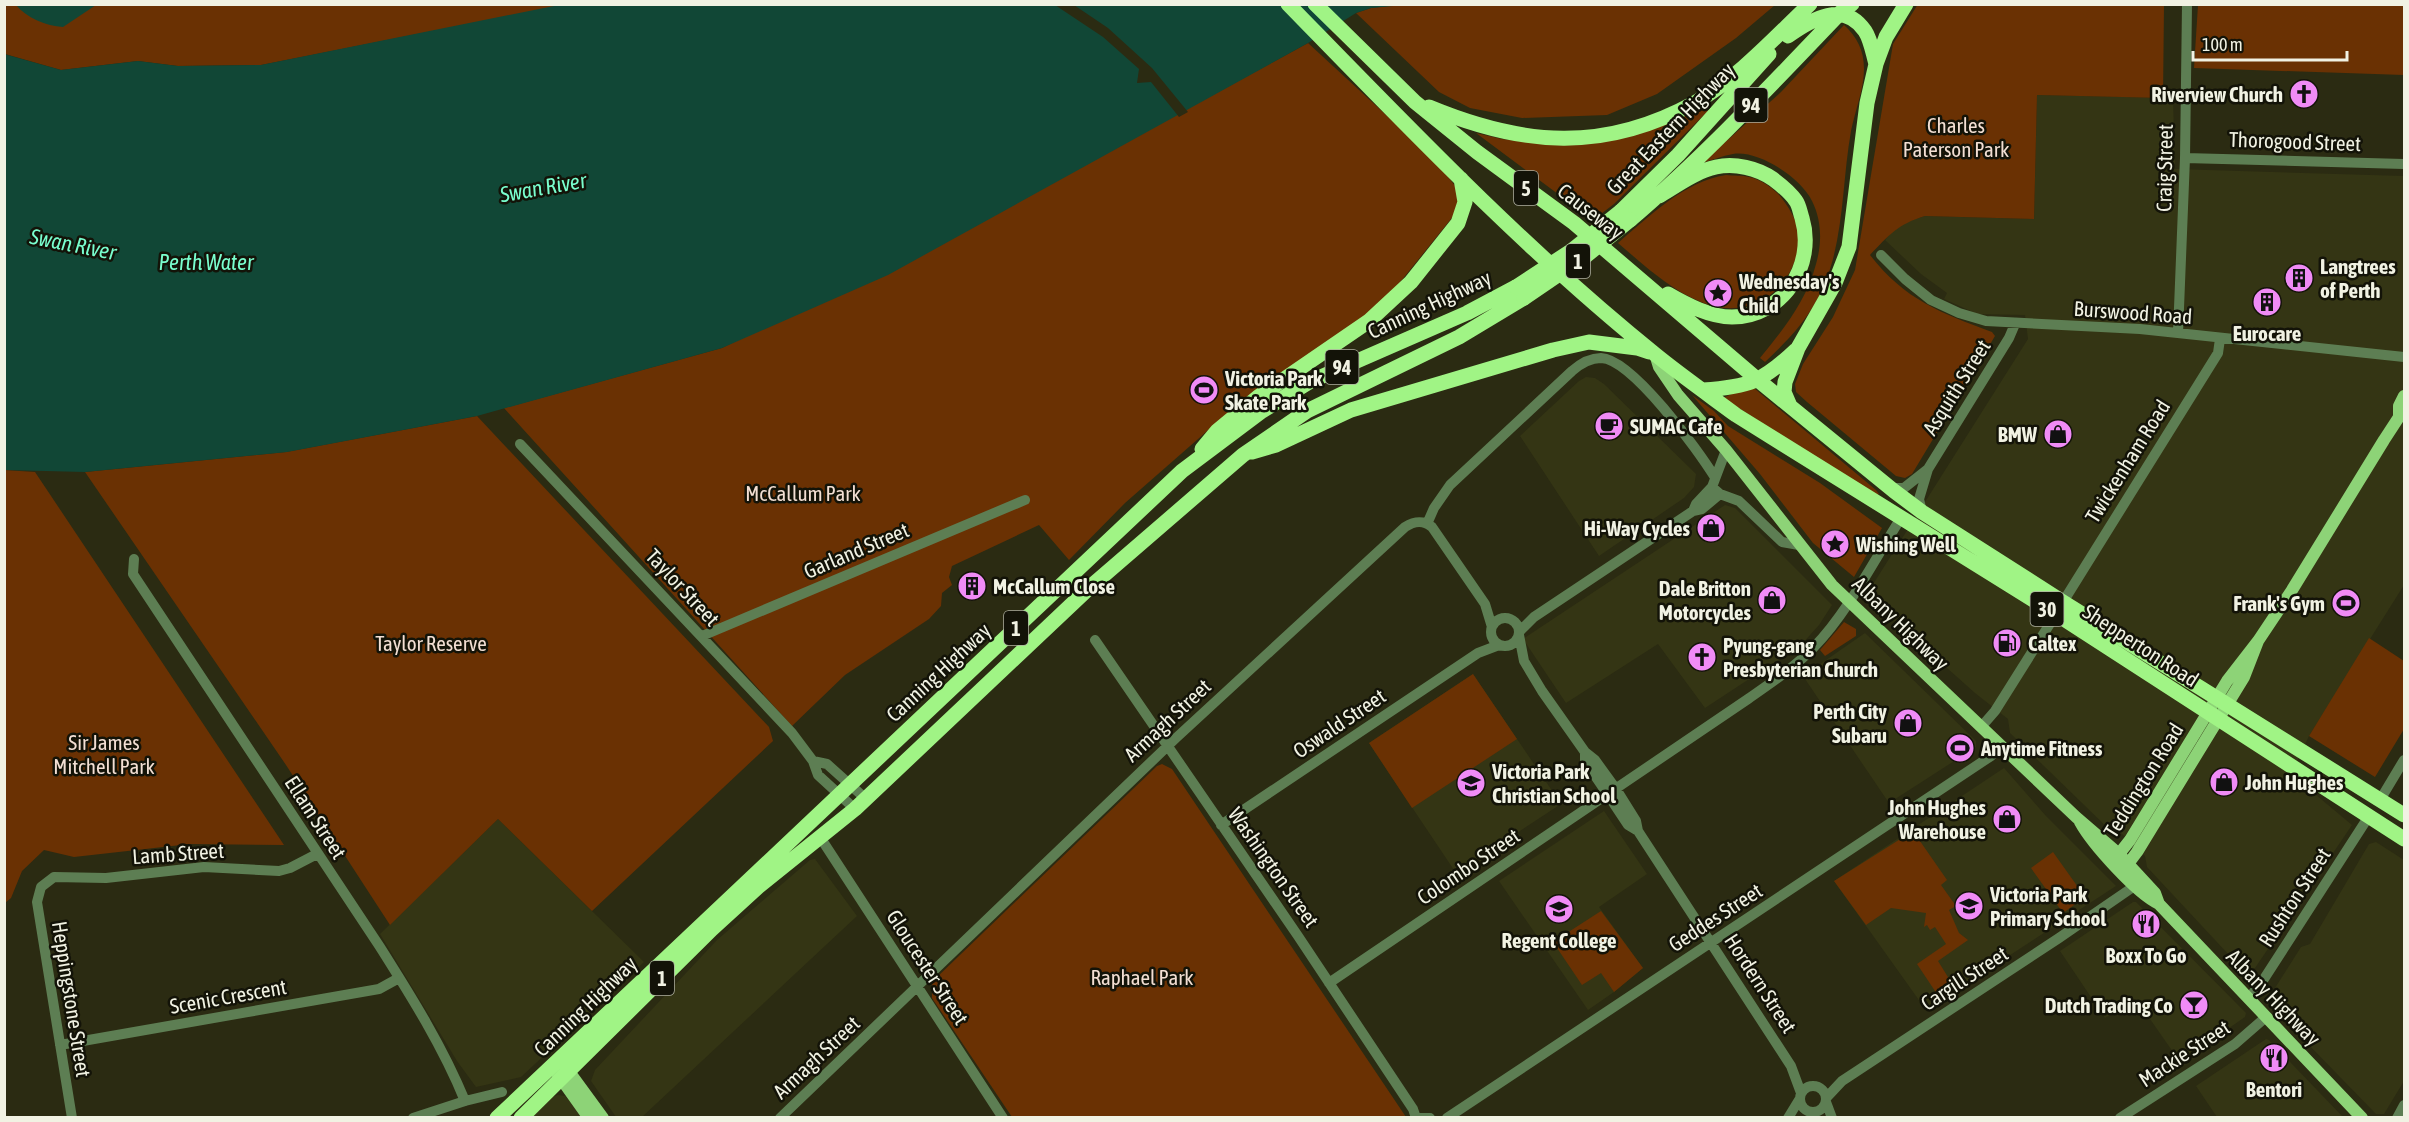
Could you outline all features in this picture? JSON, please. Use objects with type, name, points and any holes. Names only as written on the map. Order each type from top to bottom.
[{"type":"highway","name":"5","points":[[1288,4],[1528,243],[1655,354],[1703,390]]},
{"type":"highway","name":"Causeway","points":[[1315,4],[1347,38],[1415,102],[1477,152],[1574,222],[1758,380]]},
{"type":"highway","name":"Great Eastern Highway","points":[[1625,216],[1812,4]]},
{"type":"highway","points":[[1415,102],[1472,124],[1516,134],[1561,139],[1595,137],[1647,124],[1697,101],[1739,69],[1812,4]]},
{"type":"highway","points":[[1790,406],[1784,392],[1785,382],[1798,348],[1835,283],[1849,247],[1867,103],[1876,64],[1886,37],[1906,4]]},
{"type":"highway","name":"Great Eastern Highway","points":[[1520,292],[1571,251],[1659,196],[1847,8]]},
{"type":"highway","points":[[1781,41],[1817,17],[1847,8],[1865,31],[1876,64]]},
{"type":"highway","points":[[1637,275],[1679,300],[1715,315],[1733,317],[1748,315],[1774,304],[1791,287],[1802,265],[1806,248],[1805,228],[1797,202],[1784,187],[1764,173],[1746,167],[1716,167],[1702,172],[1659,196]]},
{"type":"highway","points":[[1182,471],[1216,431],[1258,397],[1369,321],[1411,282],[1458,223],[1466,202],[1461,178]]},
{"type":"highway","name":"Canning Highway","points":[[521,1118],[561,1069],[706,918],[1182,471],[1262,411],[1310,382],[1520,292]]},
{"type":"highway","name":"Canning Highway","points":[[497,1118],[561,1069],[758,887],[860,804],[1089,588],[1244,454],[1307,411],[1459,337],[1520,292]]},
{"type":"highway","points":[[1244,454],[1276,445],[1351,410],[1553,350],[1589,342],[1637,348],[1655,354]]},
{"type":"highway","points":[[1703,390],[1731,388],[1758,380],[1775,370],[1798,348]]},
{"type":"highway","name":"Shepperton Road","points":[[1758,380],[1922,512],[2213,715],[2404,839]]},
{"type":"highway","name":"Shepperton Road","points":[[1703,390],[1736,415],[1902,518],[2222,701],[2404,815]]},
{"type":"main road","name":"Albany Highway","points":[[1655,354],[1659,367],[1678,395],[1726,450],[1832,585],[2076,817],[2087,836],[2121,862],[2155,893],[2159,904]]},
{"type":"main road","name":"Teddington Road","points":[[2121,862],[2222,701],[2234,671],[2258,641],[2292,590],[2402,415],[2399,406],[2404,396]]},
{"type":"main road","name":"Albany Highway","points":[[2121,862],[2136,885],[2149,899],[2159,904],[2362,1118]]},
{"type":"main road","points":[[561,1069],[589,1118]]},
{"type":"main road","points":[[561,1069],[603,1118]]},
{"type":"street","name":"Craig Street","points":[[2178,333],[2185,158],[2187,4]]},
{"type":"street","name":"Thorogood Street","points":[[2185,158],[2404,164]]},
{"type":"street","name":"Burswood Road","points":[[1881,255],[1931,300],[1971,317],[2015,324],[2178,333],[2404,359]]},
{"type":"street","name":"Asquith Street","points":[[1922,512],[1919,499],[1928,469],[2009,338],[2015,324]]},
{"type":"street","name":"Twickenham Road","points":[[1982,726],[1995,711],[2217,353],[2220,339]]},
{"type":"street","points":[[1726,450],[1715,486],[1702,509],[1693,512],[1534,617],[1513,644],[1502,645],[1494,641],[1485,604],[1435,531],[1427,524],[1434,508],[1450,485],[1582,363],[1602,358],[1622,366],[1663,408],[1703,458],[1715,486],[1739,501],[1782,542],[1799,544]]},
{"type":"street","name":"Taylor Street","points":[[520,444],[792,734],[813,761],[818,775],[844,790],[860,804]]},
{"type":"street","name":"Asquith Street","points":[[1889,487],[1904,488],[1928,469]]},
{"type":"street","name":"Garland Street","points":[[702,636],[1025,500]]},
{"type":"street","points":[[1850,601],[1902,518]]},
{"type":"street","name":"Armagh Street","points":[[780,1118],[1168,745],[1406,527],[1413,522],[1427,524]]},
{"type":"street","name":"Ellam Street","points":[[134,559],[133,574],[399,978],[455,1077],[465,1101]]},
{"type":"street","name":"Colombo Street","points":[[1329,983],[1762,690],[1801,660],[1826,634],[1850,601]]},
{"type":"street","points":[[1485,604],[1518,625],[1519,634]]},
{"type":"street","points":[[1491,630],[1498,619],[1534,617]]},
{"type":"street","name":"Oswald Street","points":[[1478,653],[1491,630]]},
{"type":"street","name":"Hordern Street","points":[[1519,634],[1524,661],[1542,691],[1585,752],[1595,760],[1612,792],[1636,821],[1638,831],[1791,1066],[1800,1096]]},
{"type":"street","name":"Washington Street","points":[[1095,640],[1329,983],[1418,1118]]},
{"type":"street","name":"Hordern Street","points":[[1502,645],[1524,661]]},
{"type":"street","name":"Oswald Street","points":[[1221,825],[1478,653],[1502,645]]},
{"type":"street","name":"Geddes Street","points":[[1447,1118],[1991,756],[2002,746]]},
{"type":"street","points":[[2380,800],[2404,760]]},
{"type":"street","name":"Rushton Street","points":[[2249,998],[2268,973],[2369,816]]},
{"type":"street","name":"Gloucester Street","points":[[820,837],[1003,1118]]},
{"type":"street","name":"Lamb Street","points":[[41,887],[54,877],[106,878],[185,868],[279,871],[317,854]]},
{"type":"street","name":"Cargill Street","points":[[1826,1100],[1842,1082],[2136,885]]},
{"type":"street","name":"Heppingstone Street","points":[[41,887],[37,902],[72,1118]]},
{"type":"street","name":"Scenic Crescent","points":[[60,1045],[379,988],[399,978]]},
{"type":"street","name":"Mackie Street","points":[[2120,1118],[2235,1044],[2266,1017]]},
{"type":"street","name":"Hordern Street","points":[[1791,1066],[1816,1086]]},
{"type":"street","name":"Cargill Street","points":[[1816,1086],[1842,1082]]},
{"type":"street","points":[[1789,1118],[1805,1088],[1816,1086],[1826,1100],[1832,1118]]},
{"type":"street","points":[[413,1118],[502,1092]]},
{"type":"street","points":[[1800,1096],[1804,1108],[1817,1114]]},
{"type":"street","points":[[1789,1118],[1817,1114],[1826,1100]]},
{"type":"street","points":[[2397,1118],[2404,1105]]},
{"type":"street","points":[[1418,1118],[1430,1118]]},
{"type":"shaded area","points":[[2037,95],[2173,98],[2175,169],[2404,176],[2404,585],[2309,736],[2291,774],[2352,825],[2255,968],[2243,970],[2147,867],[2145,856],[2121,833],[2116,836],[2010,733],[2008,719],[1975,693],[1872,601],[1870,589],[2028,339],[2025,315],[1977,314],[1944,299],[1947,293],[1921,274],[1885,240],[1894,229],[1908,221],[1925,216],[2034,219]]},
{"type":"shaded area","points":[[1586,377],[1595,378],[1604,384],[1696,474],[1694,487],[1684,498],[1599,556],[1520,436]]},
{"type":"shaded area","points":[[1725,505],[1735,508],[1832,605],[1819,625],[1801,645],[1705,708],[1658,644],[1566,703],[1523,639]]},
{"type":"shaded area","points":[[1865,633],[1976,741],[1976,747],[1889,803],[1803,676]]},
{"type":"shaded area","name":"Victoria Park Christian School","points":[[1473,674],[1561,804],[1456,873],[1369,743]]},
{"type":"shaded area","name":"Victoria Park Primary School","points":[[2004,768],[2046,816],[2116,886],[1926,1010],[1834,881]]},
{"type":"shaded area","name":"Regent College","points":[[1604,811],[1647,874],[1599,907],[1643,968],[1588,1010],[1499,881]]},
{"type":"shaded area","points":[[498,819],[644,962],[521,1077],[476,1087],[457,1061],[380,934]]},
{"type":"shaded area","points":[[2376,842],[2404,860],[2404,1081],[2384,1114],[2376,1114],[2270,1005],[2268,999],[2301,947],[2310,944],[2369,844]]},
{"type":"shaded area","points":[[815,859],[857,916],[642,1117],[616,1117],[591,1081],[595,1070],[717,940],[810,860]]},
{"type":"shaded area","points":[[2136,902],[2246,1013],[2245,1017],[2180,1062],[2136,999],[2105,1018],[2060,951]]},
{"type":"shaded area","points":[[2266,1039],[2343,1117],[2217,1117],[2196,1086]]},
{"type":"shaded area","points":[[565,1096],[582,1118],[530,1118],[551,1097]]},
{"type":"green space","points":[[1404,4],[1775,5],[1736,38],[1657,94],[1607,115],[1522,118],[1470,108],[1439,92],[1356,13],[1371,8]]},
{"type":"green space","name":"Charles Paterson Park","points":[[1918,4],[2164,5],[2163,98],[2037,95],[2034,219],[1925,216],[1894,231],[1870,255],[1883,270],[1911,294],[1940,311],[1992,332],[1995,336],[1912,474],[1905,478],[1896,476],[1807,402],[1796,392],[1795,384],[1803,364],[1833,317],[1855,270],[1893,44]]},
{"type":"green space","points":[[4,5],[564,5],[261,65],[178,66],[138,61],[61,70],[5,54]]},
{"type":"green space","points":[[2198,5],[2404,5],[2404,75],[2194,68]]},
{"type":"green space","points":[[1844,25],[1859,44],[1863,56],[1864,77],[1851,131],[1841,217],[1833,260],[1817,300],[1806,318],[1765,362],[1760,358],[1793,314],[1812,277],[1820,240],[1815,209],[1807,192],[1799,183],[1778,167],[1755,156],[1733,154],[1702,163],[1781,92]]},
{"type":"green space","name":"McCallum Park","points":[[1308,43],[1435,160],[1456,187],[1459,203],[1455,214],[1397,286],[1364,319],[1222,418],[1125,503],[1069,560],[1039,525],[952,566],[949,577],[952,585],[942,593],[941,606],[929,619],[845,675],[792,726],[504,408],[722,348],[1183,111]]},
{"type":"green space","points":[[1701,105],[1708,111],[1614,204],[1593,220],[1476,133],[1502,139],[1551,145],[1596,143]]},
{"type":"green space","points":[[1726,175],[1753,178],[1774,190],[1795,219],[1799,237],[1796,259],[1789,275],[1781,285],[1762,300],[1739,308],[1713,306],[1687,295],[1662,280],[1618,243],[1681,192],[1710,179]]},
{"type":"green space","points":[[1754,388],[1879,494],[1876,495],[1723,398],[1742,389]]},
{"type":"green space","points":[[1692,395],[1714,411],[1728,426],[1820,483],[1882,528],[1854,577],[1813,543],[1760,474]]},
{"type":"green space","name":"Taylor Reserve","points":[[477,416],[769,727],[773,741],[592,911],[498,819],[390,925],[286,765],[85,472],[286,452]]},
{"type":"green space","name":"Sir James Mitchell Park","points":[[5,470],[35,472],[284,845],[190,844],[74,857],[44,850],[22,871],[11,898],[5,903]]},
{"type":"green space","points":[[1844,622],[1856,629],[1856,636],[1825,656],[1820,650]]},
{"type":"green space","points":[[2369,638],[2404,661],[2404,729],[2375,777],[2309,736]]},
{"type":"green space","points":[[1473,674],[1517,739],[1412,808],[1369,743]]},
{"type":"green space","name":"Raphael Park","points":[[1162,764],[1172,769],[1406,1117],[1012,1117],[932,998],[932,985],[935,979],[1157,766]]},
{"type":"green space","points":[[1913,831],[1947,880],[1941,885],[1956,906],[1949,910],[1959,933],[1968,940],[1938,961],[1956,990],[1941,1000],[1917,964],[1946,944],[1935,927],[1930,930],[1927,925],[1924,927],[1926,913],[1891,908],[1866,925],[1834,881]]},
{"type":"green space","points":[[2053,852],[2085,897],[2063,913],[2031,868]]},
{"type":"green space","points":[[1601,911],[1643,968],[1614,992],[1601,973],[1582,985],[1553,942]]},
{"type":"water","name":"Perth Water","points":[[564,4],[1404,5],[1371,8],[1356,13],[1308,43],[888,275],[722,348],[477,416],[287,452],[85,472],[5,470],[4,54],[61,70],[138,61],[178,66],[261,65]]},
{"type":"water","points":[[16,5],[96,5],[63,27],[37,20]]},
{"type":"pier","points":[[1055,5],[1074,5],[1108,28],[1152,68],[1188,112],[1179,117],[1151,82],[1137,83],[1139,69],[1103,37]]},
{"type":"place","name":"Riverview Church","points":[[2304,94]]},
{"type":"place","name":"Langtrees of Perth","points":[[2299,278]]},
{"type":"place","name":"Wednesday's Child","points":[[1718,293]]},
{"type":"place","name":"Eurocare","points":[[2267,302]]},
{"type":"place","name":"Victoria Park Skate Park","points":[[1204,390]]},
{"type":"place","name":"SUMAC Cafe","points":[[1609,426]]},
{"type":"place","name":"BMW","points":[[2058,434]]},
{"type":"place","name":"Hi-Way Cycles","points":[[1711,528]]},
{"type":"place","name":"Wishing Well","points":[[1835,544]]},
{"type":"place","name":"McCallum Close","points":[[972,586]]},
{"type":"place","name":"Dale Britton Motorcycles","points":[[1772,600]]},
{"type":"place","name":"Frank's Gym","points":[[2346,603]]},
{"type":"place","name":"Caltex","points":[[2007,643]]},
{"type":"place","name":"Pyung-gang Presbyterian Church","points":[[1702,657]]},
{"type":"place","name":"Perth City Subaru","points":[[1908,723]]},
{"type":"place","name":"Anytime Fitness","points":[[1960,748]]},
{"type":"place","name":"John Hughes","points":[[2224,782]]},
{"type":"place","name":"Victoria Park Christian School","points":[[1471,783]]},
{"type":"place","name":"John Hughes Warehouse","points":[[2007,819]]},
{"type":"place","name":"Victoria Park Primary School","points":[[1969,906]]},
{"type":"place","name":"Regent College","points":[[1559,909]]},
{"type":"place","name":"Boxx To Go","points":[[2146,924]]},
{"type":"place","name":"Dutch Trading Co","points":[[2194,1005]]},
{"type":"place","name":"Bentori","points":[[2274,1058]]},
{"type":"water label","name":"Swan River","points":[[543,187]]},
{"type":"water label","name":"Swan River","points":[[73,244]]}]
